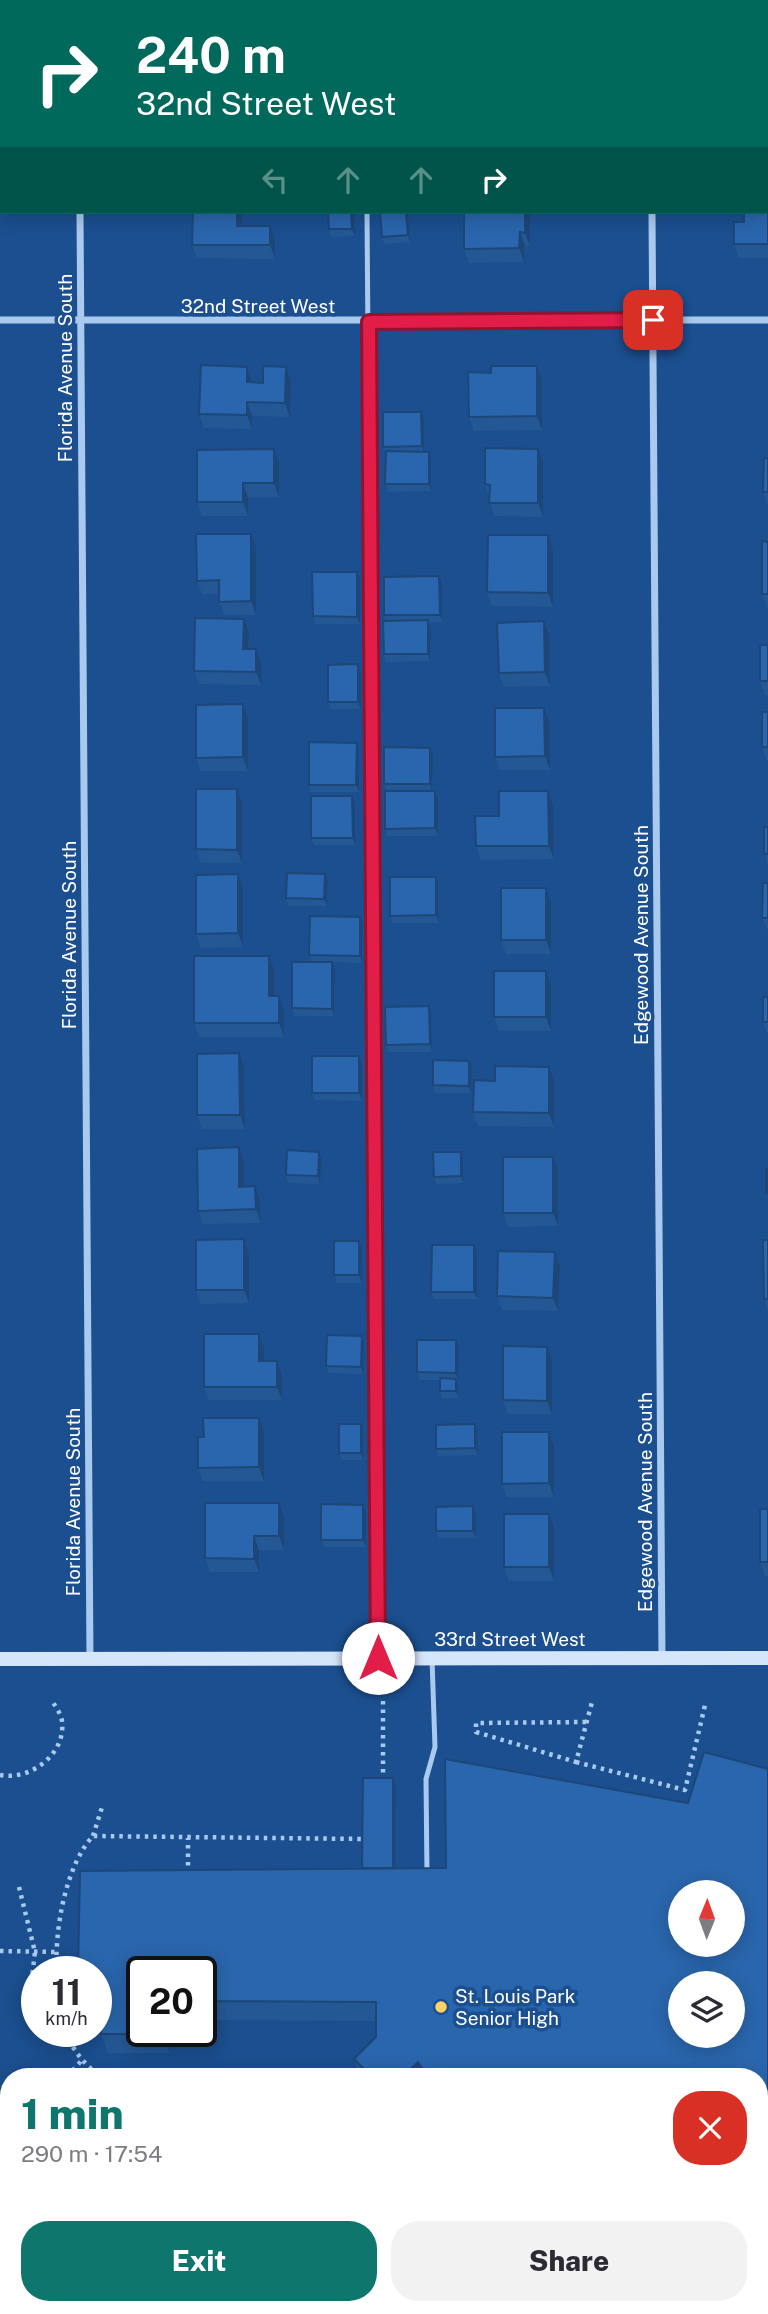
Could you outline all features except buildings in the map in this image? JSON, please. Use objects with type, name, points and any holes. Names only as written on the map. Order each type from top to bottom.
[{"type":"street","name":"Florida Avenue South","points":[[80,214],[90,1659]]},
{"type":"street","name":"Edgewood Avenue South","points":[[652,214],[662,1658]]},
{"type":"street","name":"32nd Street West","points":[[0,320],[768,320]]},
{"type":"street","name":"33rd Street West","points":[[0,1660],[768,1658]]},
{"type":"lane","points":[[368,214],[378,1658]]},
{"type":"lane","points":[[428,1887],[426,1779],[435,1748],[432,1659]]},
{"type":"path","points":[[383,1701],[383,1786]]},
{"type":"path","points":[[685,1790],[706,1701]]},
{"type":"path","points":[[0,1775],[9,1777],[27,1773],[51,1759],[61,1735],[62,1720],[53,1702]]},
{"type":"path","points":[[576,1762],[592,1702]]},
{"type":"path","points":[[586,1722],[476,1723],[476,1732],[695,1793]]},
{"type":"path","points":[[56,1956],[60,1912],[84,1846],[93,1836],[103,1804]]},
{"type":"path","points":[[93,1836],[365,1839]]},
{"type":"path","points":[[188,1838],[188,1876]]},
{"type":"path","points":[[19,1887],[35,1956]]},
{"type":"path","points":[[0,1951],[56,1952]]},
{"type":"path","points":[[74,2047],[82,2060],[91,2068]]},
{"type":"path","points":[[75,2068],[82,2060]]},
{"type":"place","name":"St. Louis Park Senior High","points":[[441,2007]]},
{"type":"route","points":[[378,1658],[369,322],[653,320]]}]
